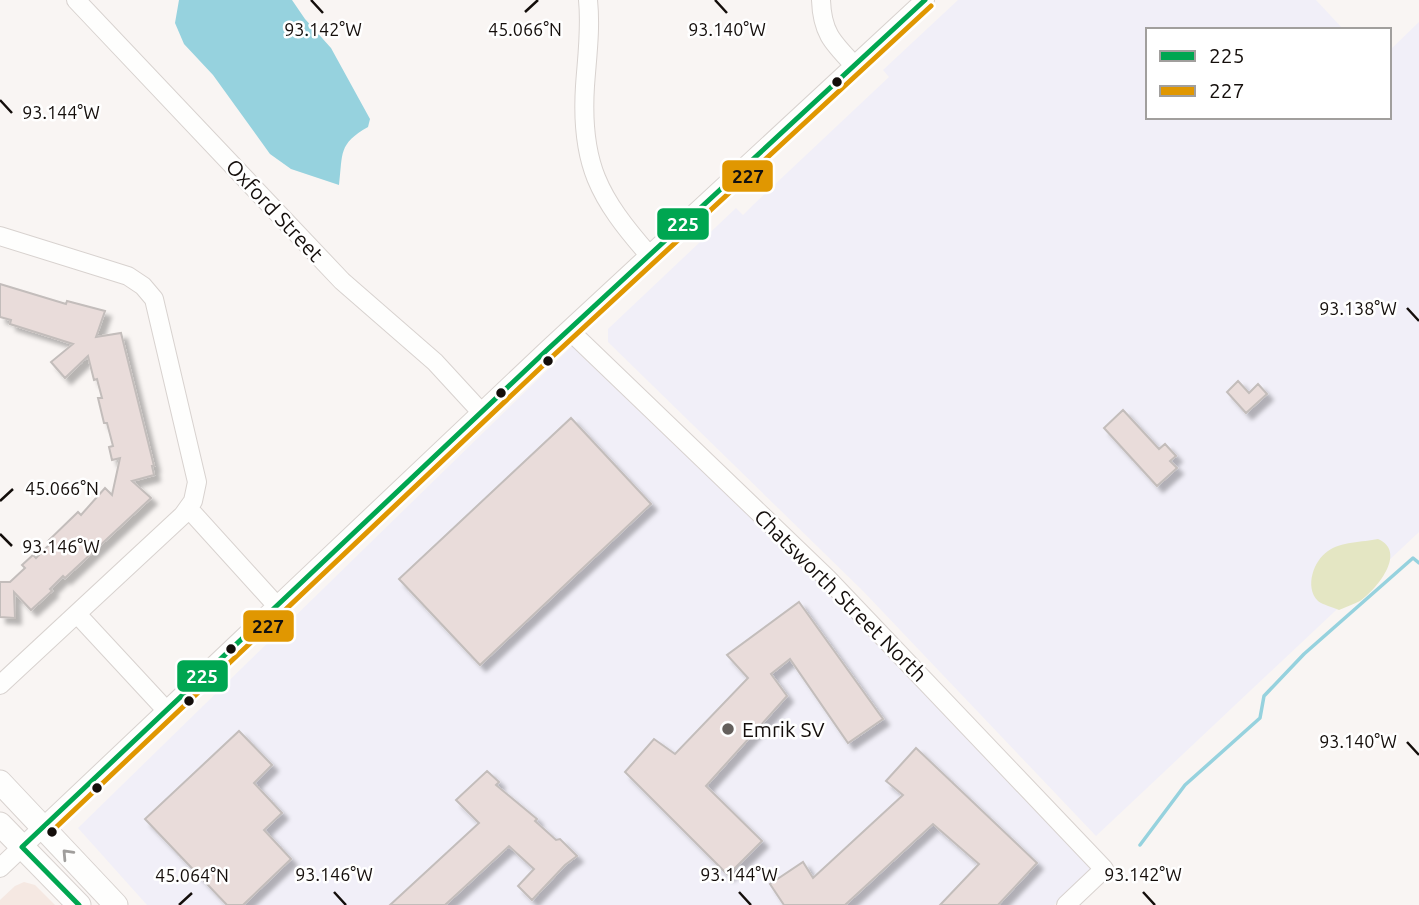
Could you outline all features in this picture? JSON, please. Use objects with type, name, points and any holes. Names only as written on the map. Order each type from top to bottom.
[{"type":"main road","points":[[0,782],[116,905]]},
{"type":"main road","points":[[0,824],[79,905]]},
{"type":"street","name":"Oxford Street","points":[[76,0],[342,281],[435,362],[481,412]]},
{"type":"street","points":[[588,0],[590,18],[584,116],[590,159],[607,202],[618,220],[649,255]]},
{"type":"street","points":[[821,0],[825,30],[855,66]]},
{"type":"street","points":[[0,868],[481,412],[925,0]]},
{"type":"street","points":[[0,236],[128,276],[143,286],[154,299],[196,474],[196,491],[188,509],[0,685]]},
{"type":"street","name":"Chatsworth Street North","points":[[569,330],[827,578],[1104,869],[1066,905]]},
{"type":"street","points":[[188,509],[277,606]]},
{"type":"street","points":[[77,614],[166,710]]},
{"type":"shaded area","points":[[958,0],[1316,0],[1342,28],[1146,28],[1146,119],[1391,119],[1391,49],[1419,22],[1419,532],[1096,836],[863,591],[608,342],[608,329],[736,208],[743,215],[889,77],[883,70]]},
{"type":"shaded area","points":[[574,344],[853,616],[1093,868],[1054,905],[147,905],[78,828]]},
{"type":"shaded area","points":[[24,882],[35,885],[55,905],[0,905],[0,900],[15,886]]},
{"type":"green space","points":[[1378,539],[1386,545],[1390,561],[1374,589],[1360,601],[1339,610],[1318,601],[1311,581],[1315,567],[1323,555],[1339,546]]},
{"type":"water","points":[[179,0],[292,0],[331,48],[370,119],[368,127],[351,139],[344,150],[339,185],[291,169],[270,154],[213,75],[184,44],[175,23]]},
{"type":"building","points":[[0,284],[66,304],[67,301],[105,311],[96,337],[121,333],[154,466],[154,475],[132,481],[151,498],[65,578],[63,576],[50,589],[52,591],[31,610],[14,592],[15,618],[0,617],[0,582],[10,582],[25,568],[22,565],[33,555],[36,558],[51,543],[48,541],[78,512],[81,515],[105,488],[112,495],[120,458],[112,460],[109,447],[113,446],[98,398],[102,398],[88,356],[65,378],[51,362],[73,344],[10,324],[11,320],[0,317]]},
{"type":"building","points":[[1238,381],[1249,393],[1258,384],[1267,394],[1246,413],[1227,392]]},
{"type":"building","points":[[1123,410],[1159,449],[1165,444],[1176,456],[1170,461],[1177,468],[1157,486],[1104,428]]},
{"type":"building","points":[[571,418],[651,504],[480,665],[399,579]]},
{"type":"building","name":"Emrik SV","points":[[799,602],[883,719],[848,743],[790,659],[771,674],[787,696],[706,786],[762,841],[728,875],[625,772],[654,739],[675,754],[748,678],[727,655]]},
{"type":"building","points":[[239,731],[272,765],[254,783],[282,813],[264,830],[291,859],[243,905],[227,905],[145,819]]},
{"type":"building","points":[[916,748],[1037,863],[998,905],[940,905],[979,864],[933,824],[845,905],[784,905],[770,884],[803,862],[813,878],[903,795],[886,781]]},
{"type":"building","points":[[487,771],[499,782],[496,785],[577,856],[532,900],[518,886],[534,869],[509,846],[445,905],[390,905],[479,823],[456,800]]},
{"type":"waterway","points":[[1140,845],[1185,785],[1260,718],[1264,696],[1304,654],[1413,558],[1419,563]]},
{"type":"transit line","name":"225","points":[[79,905],[22,847],[548,349],[925,0]]},
{"type":"transit line","name":"227","points":[[49,834],[554,355],[931,6]]},
{"type":"place","name":"Emrik SV","points":[[728,729]]}]
